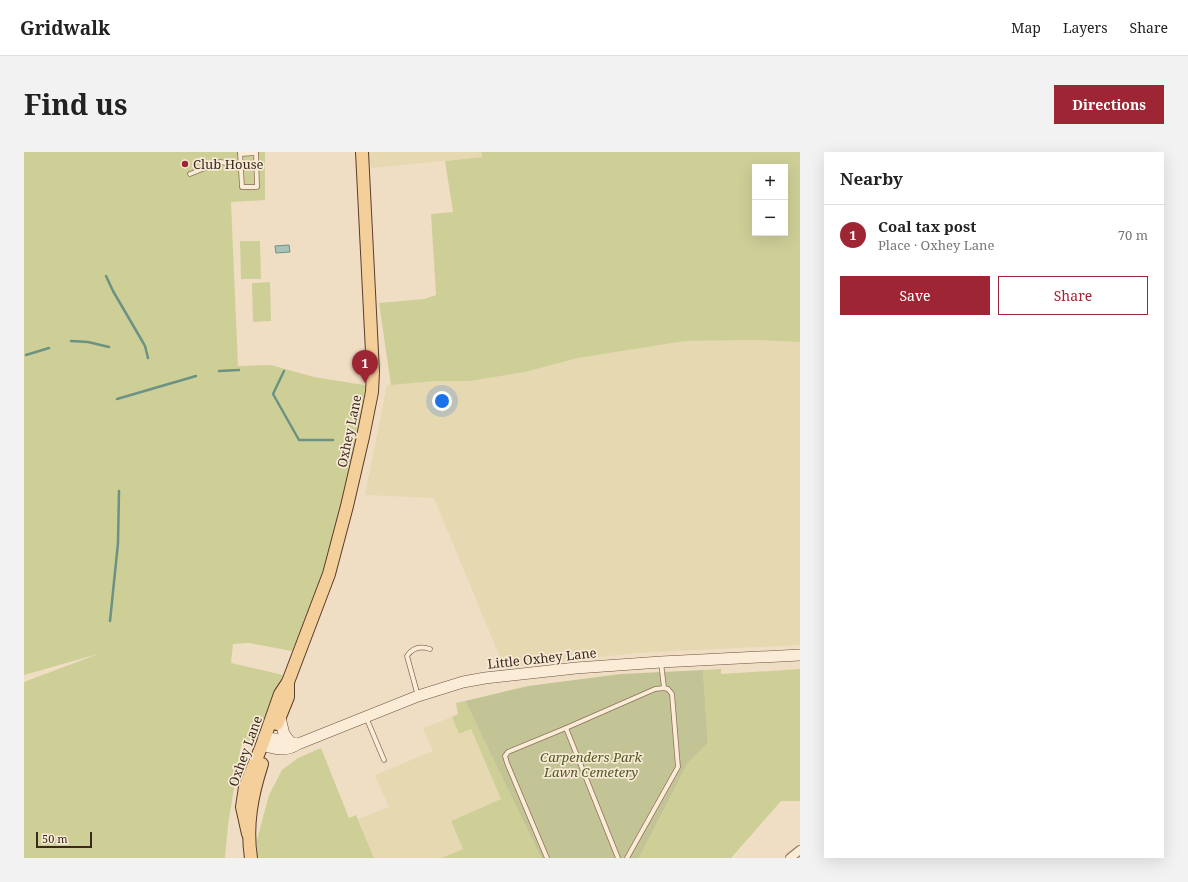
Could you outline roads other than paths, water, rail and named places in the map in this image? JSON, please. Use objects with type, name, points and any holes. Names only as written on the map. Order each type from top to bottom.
[{"type":"main road","name":"Oxhey Lane","points":[[250,858],[248,834],[254,792],[267,742],[280,694],[288,682],[329,574],[347,506],[372,392],[373,372],[362,152]]},
{"type":"main road","name":"Little Oxhey Lane","points":[[294,743],[418,696],[463,682],[517,673],[661,662],[800,655]]},
{"type":"main road","name":"Oxhey Lane","points":[[267,742],[280,718],[288,697],[288,682]]},
{"type":"main road","points":[[280,718],[284,734],[294,743]]},
{"type":"main road","points":[[267,742],[294,743]]},
{"type":"street","points":[[790,858],[800,850]]},
{"type":"lane","points":[[256,152],[257,187],[242,187],[240,153],[256,152]]},
{"type":"lane","points":[[190,174],[220,162],[234,164],[241,162]]},
{"type":"lane","points":[[418,696],[407,656],[412,649],[418,647],[430,649]]},
{"type":"lane","points":[[661,662],[664,688]]},
{"type":"lane","points":[[546,858],[507,763],[506,756],[508,752],[655,689],[664,688],[668,689],[672,694],[678,767],[627,858]]},
{"type":"lane","points":[[366,716],[384,760]]},
{"type":"lane","points":[[566,728],[618,858]]},
{"type":"waterway","points":[[106,276],[145,346],[148,358]]},
{"type":"waterway","points":[[71,341],[88,342],[109,347]]},
{"type":"waterway","points":[[26,355],[49,348]]},
{"type":"waterway","points":[[219,371],[239,370]]},
{"type":"waterway","points":[[284,371],[273,394],[299,440],[333,440]]},
{"type":"waterway","points":[[117,399],[196,376]]},
{"type":"waterway","points":[[110,621],[118,543],[119,491]]},
{"type":"place","name":"Club House","points":[[185,164]]},
{"type":"place","name":"Coal tax post","points":[[365,383]]},
{"type":"park label","name":"Carpenders Park Lawn Cemetery","points":[[591,764]]}]
